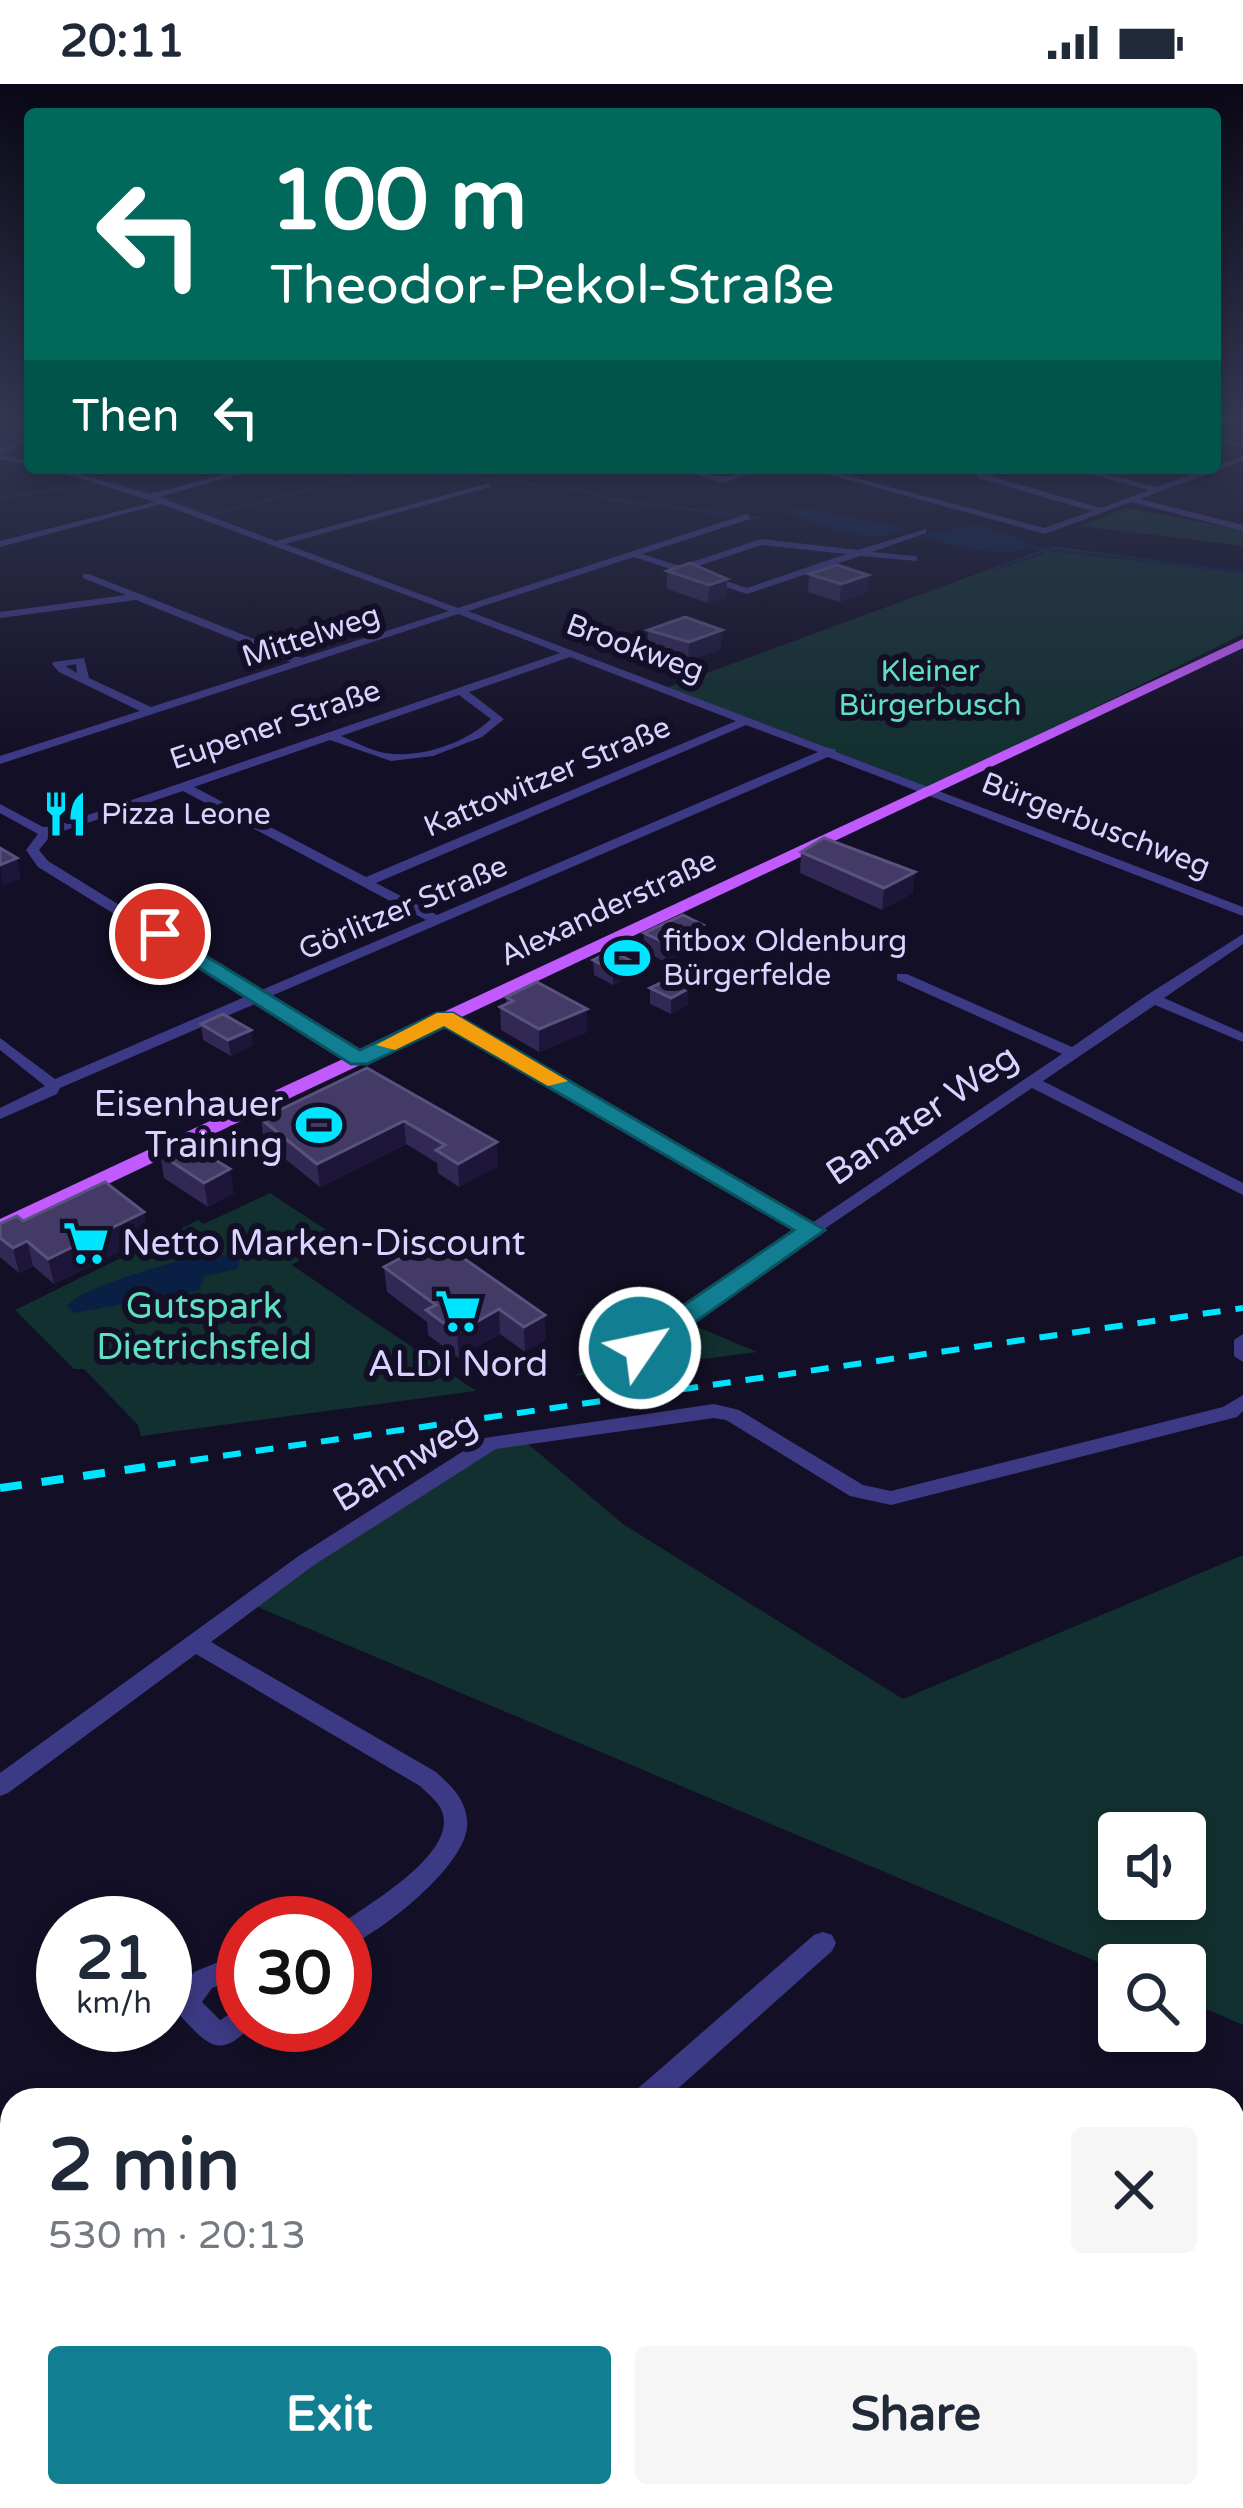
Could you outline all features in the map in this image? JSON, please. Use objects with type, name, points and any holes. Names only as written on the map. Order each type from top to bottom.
[{"type":"main road","name":"Alexanderstraße","points":[[0,1228],[1243,643]]},
{"type":"street","points":[[0,544],[42,532]]},
{"type":"street","name":"Brookweg","points":[[241,532],[930,789]]},
{"type":"street","points":[[274,544],[316,532]]},
{"type":"street","name":"Mittelweg","points":[[0,760],[702,532]]},
{"type":"street","points":[[635,555],[747,591],[920,532]]},
{"type":"street","points":[[681,569],[761,542],[914,559]]},
{"type":"street","points":[[86,576],[304,663]]},
{"type":"street","points":[[0,615],[108,584]]},
{"type":"street","points":[[24,608],[137,596]]},
{"type":"street","name":"Eupener Straße","points":[[46,833],[571,653]]},
{"type":"street","points":[[84,678],[152,712]]},
{"type":"street","points":[[328,734],[388,758],[458,742],[490,729],[498,719],[463,693]]},
{"type":"street","name":"Kattowitzer Straße","points":[[366,883],[748,720]]},
{"type":"street","name":"Görlitzer Straße","points":[[0,1114],[51,1091],[53,1085],[265,998],[831,751]]},
{"type":"street","points":[[182,785],[436,920]]},
{"type":"street","name":"Bürgerbuschweg","points":[[930,789],[1243,912]]},
{"type":"street","points":[[0,808],[46,833],[32,847],[43,864],[359,1059]]},
{"type":"street","name":"Banater Weg","points":[[640,1348],[1243,938]]},
{"type":"street","points":[[902,976],[1072,1053]]},
{"type":"street","points":[[1152,998],[1243,1039]]},
{"type":"street","points":[[445,1018],[812,1230]]},
{"type":"street","points":[[0,1043],[53,1085]]},
{"type":"street","points":[[1030,1081],[1243,1190]]},
{"type":"street","points":[[1243,1340],[1243,1356]]},
{"type":"street","name":"Bahnweg","points":[[0,1786],[307,1560],[491,1442],[714,1411],[732,1414],[857,1491],[891,1498],[1230,1412],[1243,1401]]},
{"type":"street","points":[[195,1642],[428,1779],[458,1813],[460,1825],[452,1848],[372,1914]]},
{"type":"street","points":[[659,2088],[823,1943]]},
{"type":"street","points":[[216,1975],[203,1980],[185,2003],[216,2033]]},
{"type":"green space","points":[[1130,532],[1243,532],[1243,546]]},
{"type":"green space","name":"Kleiner Bürgerbusch","points":[[1053,546],[1243,572],[1243,634],[930,789],[666,688]]},
{"type":"green space","name":"Gutspark Dietrichsfeld","points":[[270,1193],[337,1237],[292,1265],[476,1391],[141,1436],[138,1425],[84,1369],[74,1369],[15,1310],[198,1220],[204,1224]]},
{"type":"green space","points":[[693,1325],[757,1352],[574,1376],[608,1358],[629,1365]]},
{"type":"green space","points":[[521,1438],[623,1524],[903,1699],[1243,1555],[1243,2025],[1206,2009],[1206,1944],[1098,1944],[1098,1962],[248,1603],[491,1443]]},
{"type":"water","points":[[849,532],[896,532],[877,536]]},
{"type":"water","points":[[1000,532],[1035,545],[993,552],[919,536]]},
{"type":"water","points":[[212,1254],[240,1256],[238,1269],[204,1276],[199,1290],[75,1313],[67,1306],[111,1282]]},
{"type":"building","points":[[690,563],[727,579],[709,585],[667,571]]},
{"type":"building","points":[[837,565],[868,575],[841,584],[809,574]]},
{"type":"building","points":[[685,617],[722,630],[689,642],[648,630]]},
{"type":"building","points":[[824,838],[915,872],[884,888],[801,852]]},
{"type":"building","points":[[0,848],[17,858],[0,865]]},
{"type":"building","points":[[683,915],[703,925],[666,943],[644,933]]},
{"type":"building","points":[[612,951],[631,961],[613,970],[593,960]]},
{"type":"building","points":[[667,980],[688,989],[671,998],[650,988]]},
{"type":"building","points":[[537,982],[587,1009],[539,1029],[500,1007],[513,1001],[506,997]]},
{"type":"building","points":[[223,1014],[251,1030],[228,1040],[201,1024]]},
{"type":"building","points":[[367,1068],[497,1142],[458,1164],[436,1150],[445,1145],[404,1121],[317,1164],[261,1119]]},
{"type":"building","points":[[185,1141],[230,1169],[204,1183],[160,1154]]},
{"type":"building","points":[[105,1182],[144,1212],[48,1259],[27,1241],[13,1248],[0,1238],[0,1224],[17,1216],[23,1221]]},
{"type":"building","points":[[436,1239],[545,1315],[524,1327],[499,1309],[457,1333],[426,1310],[436,1305],[384,1267]]},
{"type":"waterway","points":[[1026,547],[1243,572]]},
{"type":"waterway","points":[[997,569],[1044,553]]},
{"type":"railway","points":[[125,1470],[1243,1308]]},
{"type":"railway","points":[[0,1488],[145,1467]]},
{"type":"slow traffic","points":[[387,1045],[445,1018],[556,1081]]},
{"type":"place","name":"Pizza Leone","points":[[65,814]]},
{"type":"place","name":"fitbox Oldenburg Bürgerfelde","points":[[627,958]]},
{"type":"place","name":"Eisenhauer Training","points":[[319,1125]]},
{"type":"place","name":"Netto Marken-Discount","points":[[86,1243]]},
{"type":"place","name":"ALDI Nord","points":[[458,1311]]},
{"type":"route","points":[[160,934],[359,1059],[445,1018],[812,1230],[640,1348]]}]
